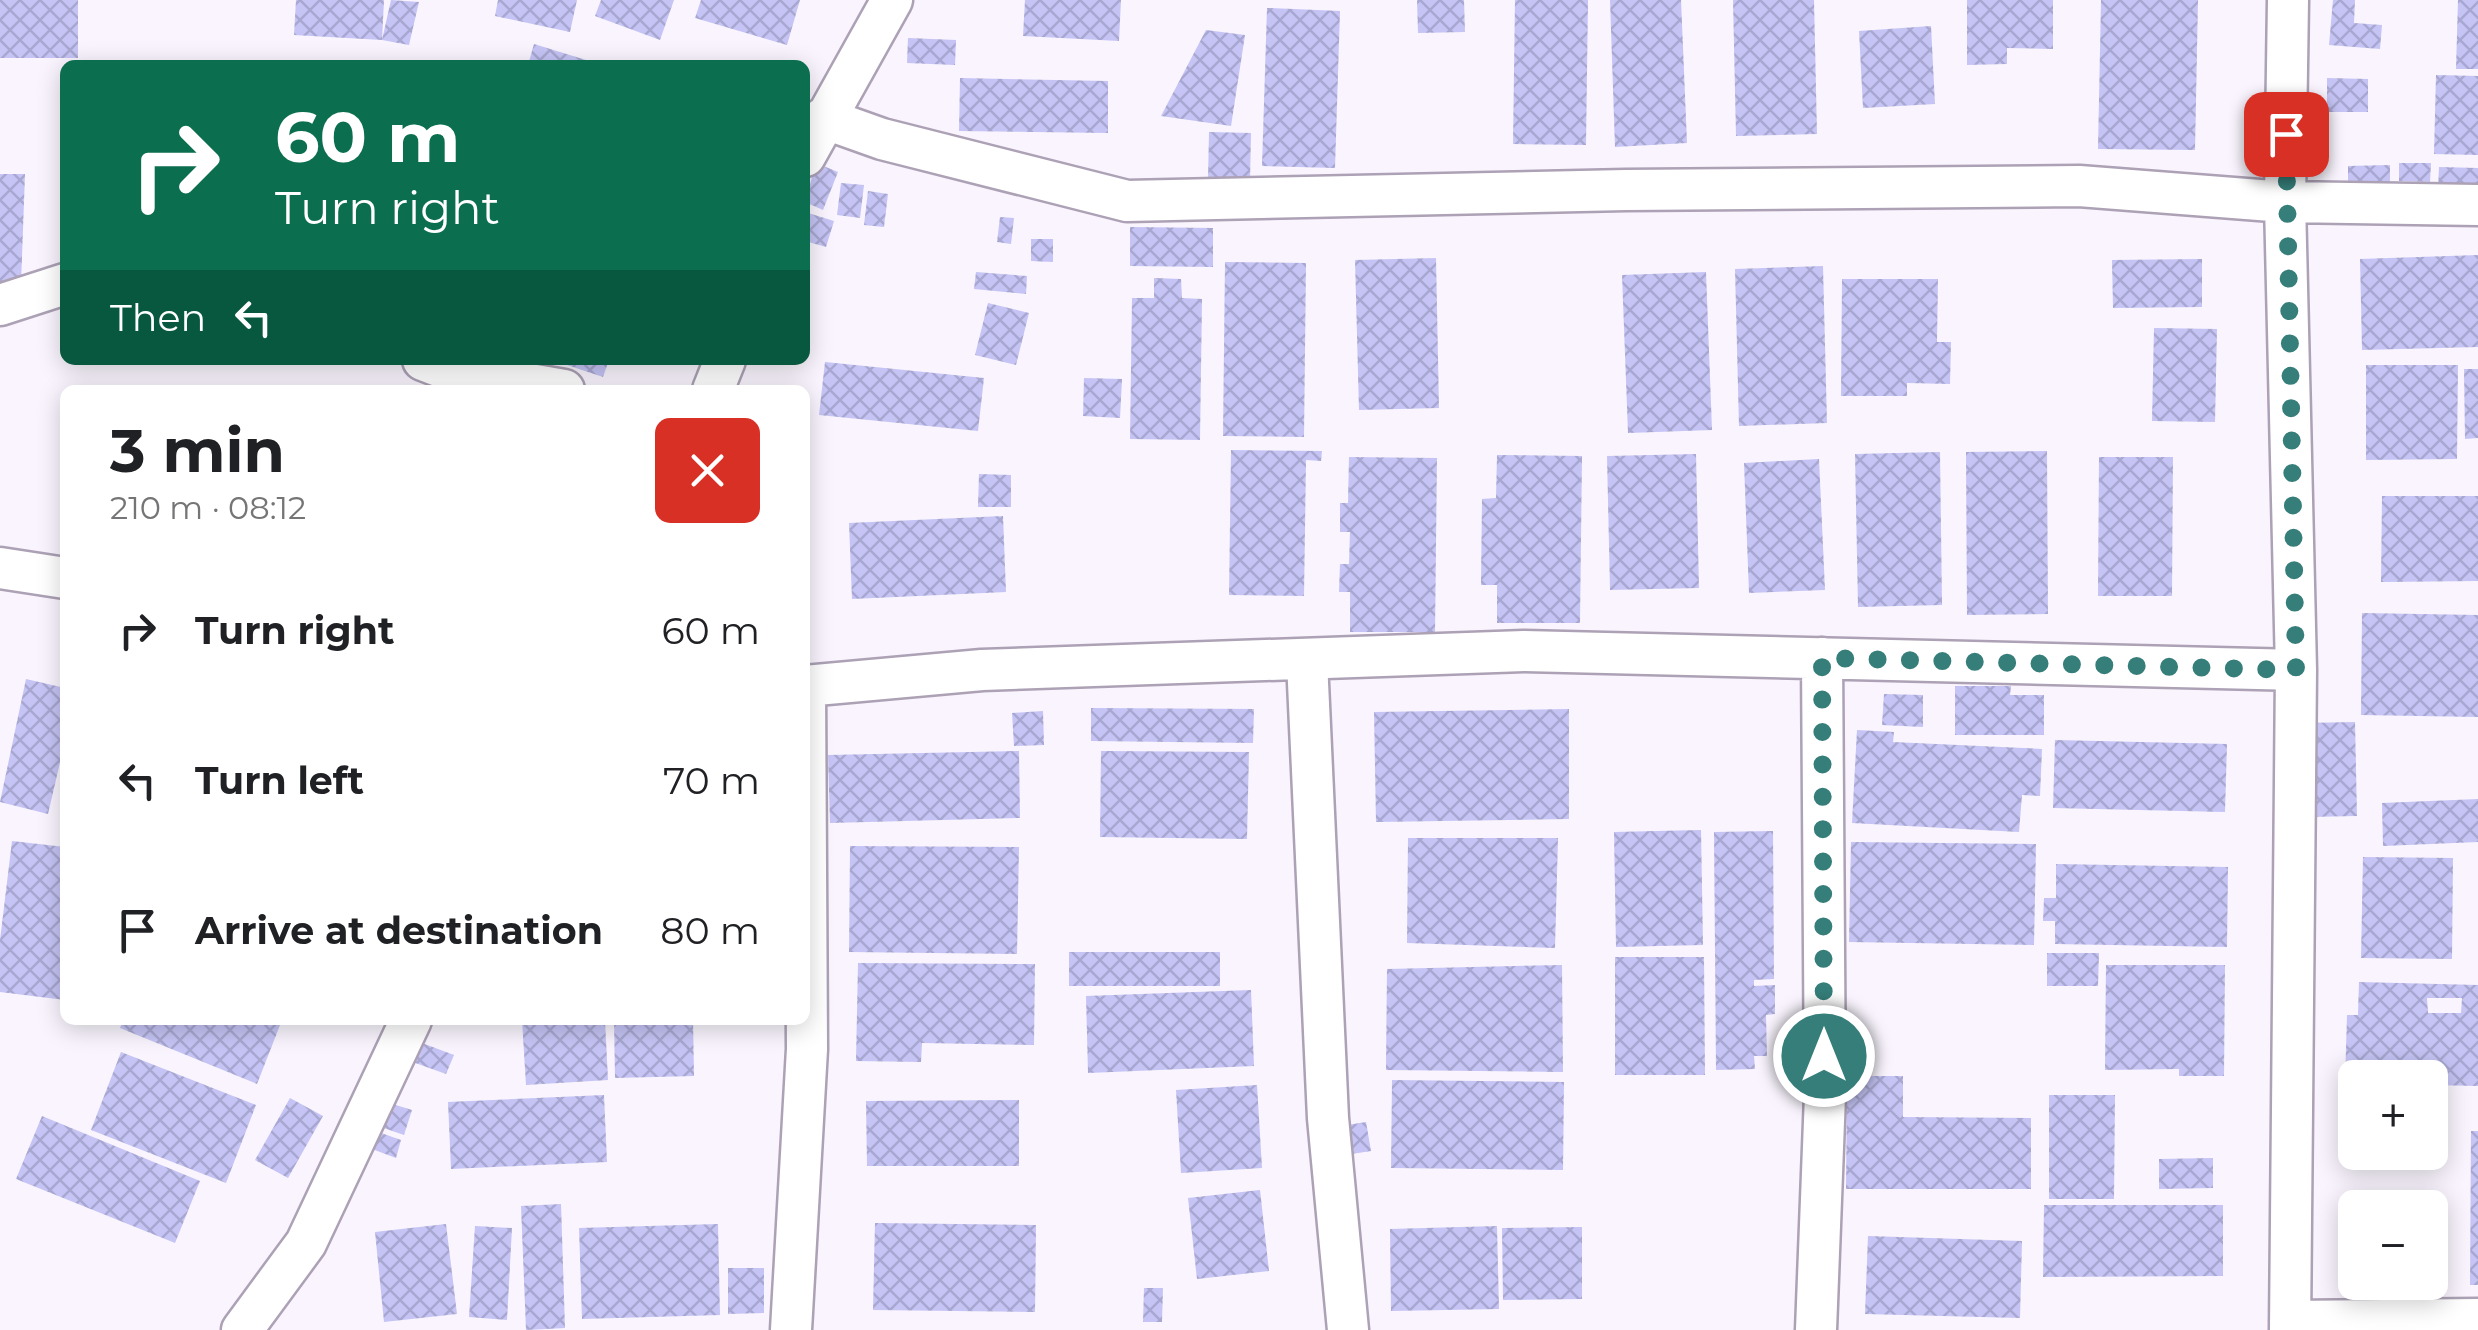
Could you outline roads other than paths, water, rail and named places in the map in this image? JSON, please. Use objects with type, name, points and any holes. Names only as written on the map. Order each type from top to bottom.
[{"type":"street","points":[[810,145],[892,0]]},
{"type":"street","points":[[2288,0],[2285,202],[2296,670],[2290,1326],[2478,1320]]},
{"type":"street","points":[[823,118],[882,139],[1127,201],[1626,190],[2078,186],[2285,202],[2478,205]]},
{"type":"street","points":[[0,305],[60,286]]},
{"type":"street","points":[[435,365],[535,385]]},
{"type":"street","points":[[0,568],[60,577]]},
{"type":"street","points":[[810,686],[982,670],[1524,651],[2296,670]]},
{"type":"street","points":[[1816,1330],[1824,1095],[1822,658]]},
{"type":"street","points":[[1307,661],[1328,1118],[1348,1330]]},
{"type":"street","points":[[242,1330],[306,1244],[409,1025]]},
{"type":"street","points":[[791,1330],[807,1025]]}]
